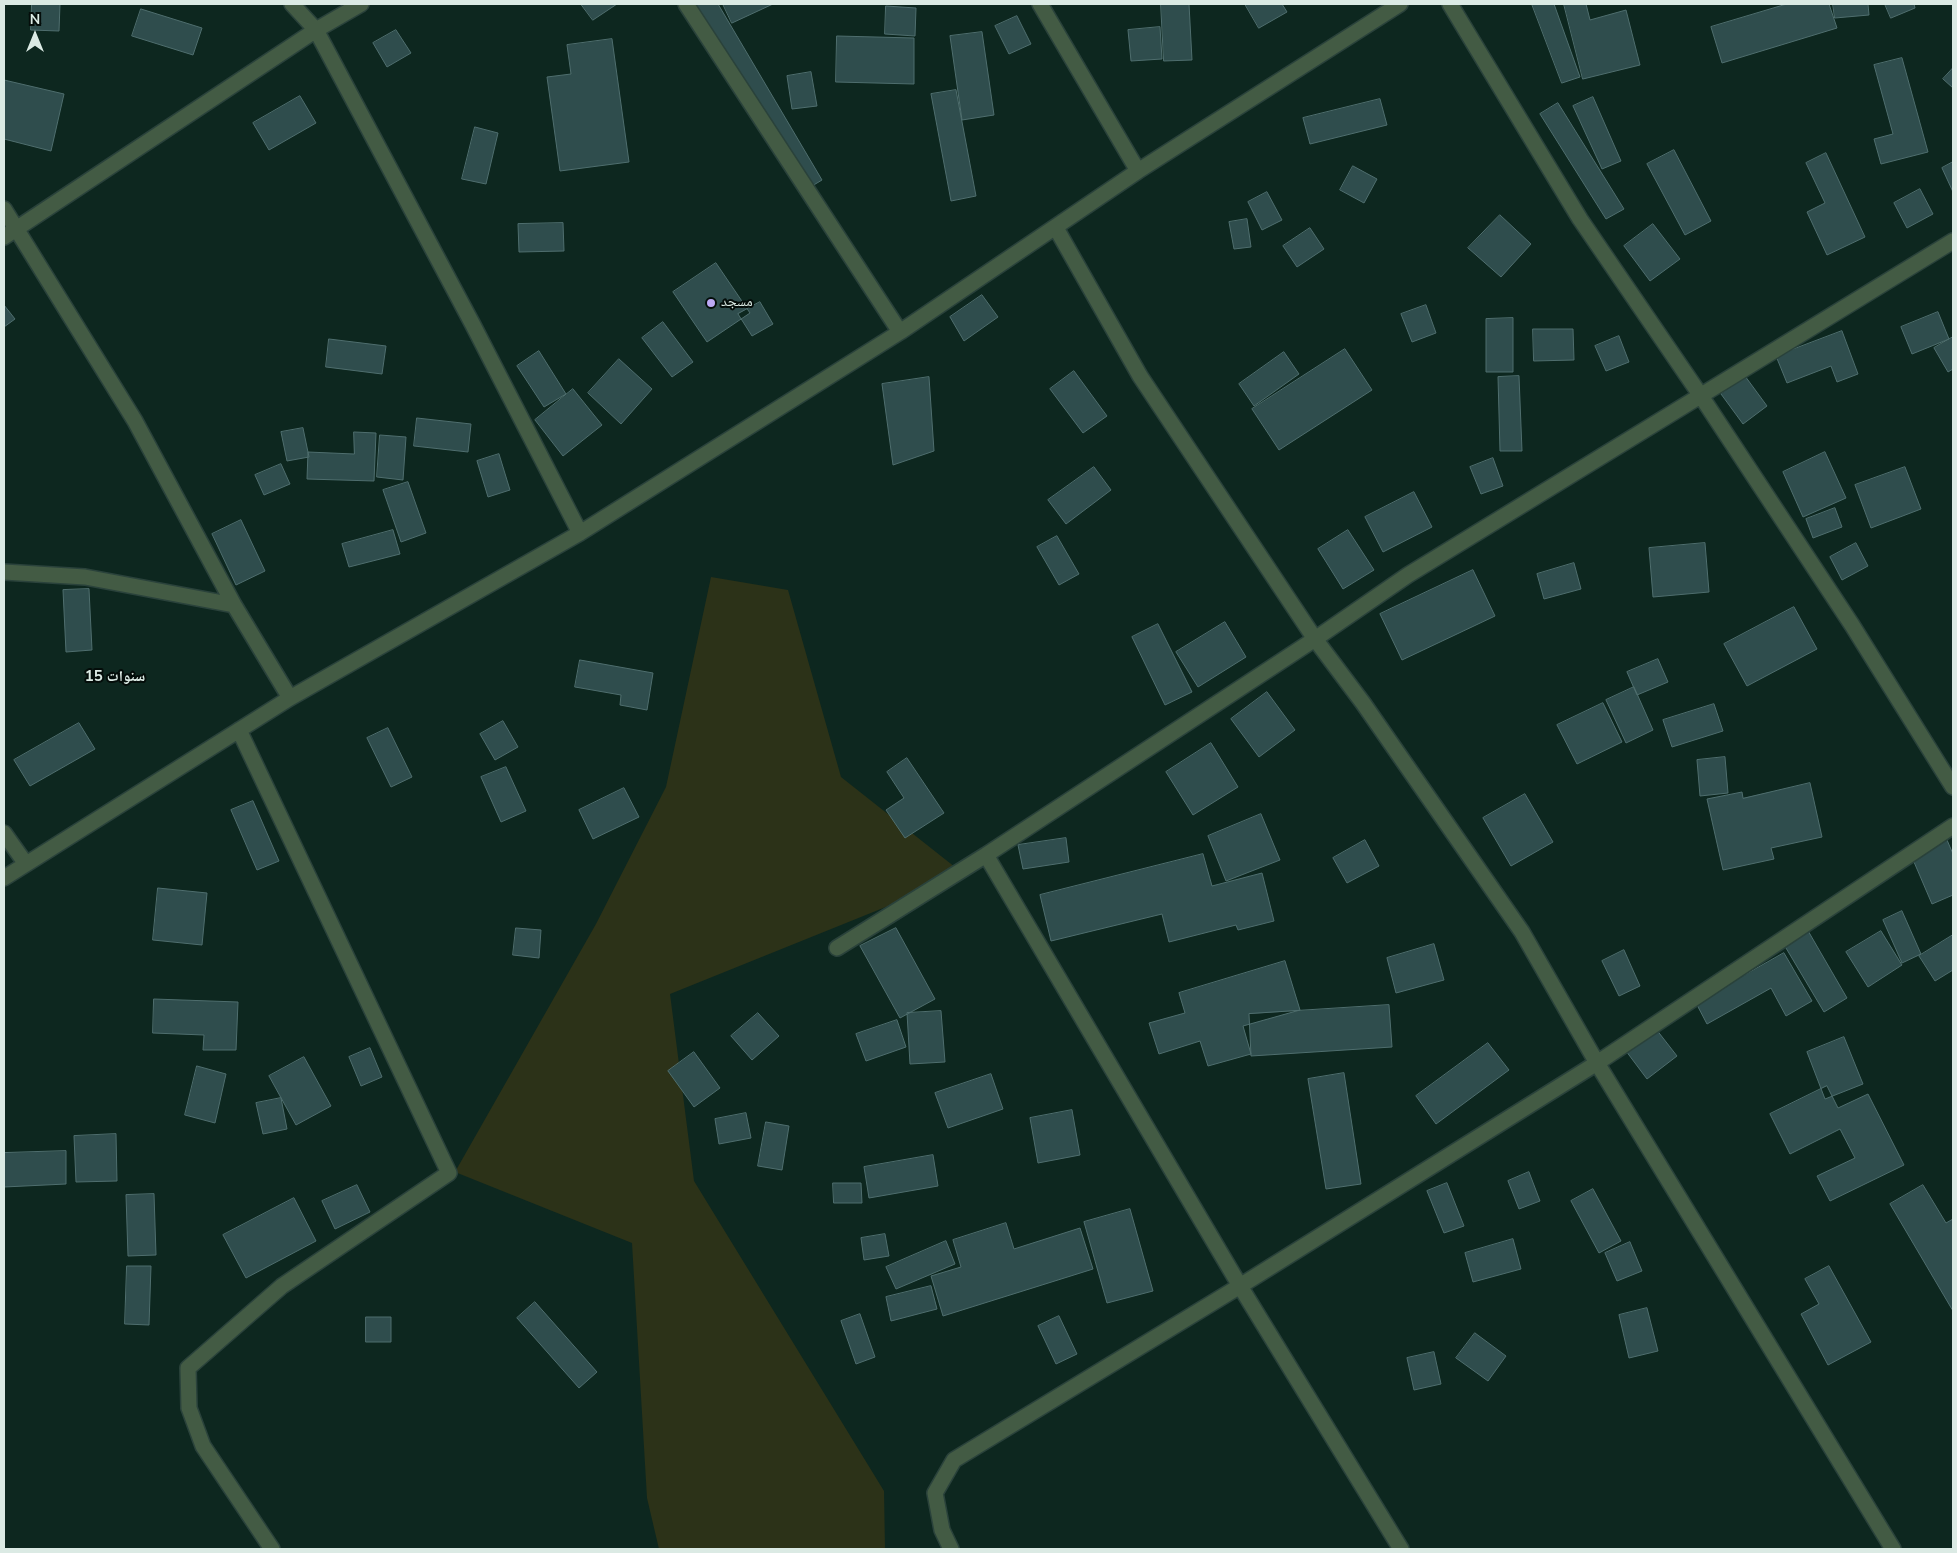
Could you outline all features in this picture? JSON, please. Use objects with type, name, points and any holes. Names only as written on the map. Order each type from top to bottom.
[{"type":"street","points":[[292,4],[316,30],[469,316],[580,533]]},
{"type":"street","points":[[10,233],[316,30],[361,4]]},
{"type":"street","points":[[686,4],[900,332]]},
{"type":"street","points":[[1040,4],[1138,171]]},
{"type":"street","points":[[4,878],[290,698],[580,533],[900,332],[1138,171],[1400,4]]},
{"type":"street","points":[[1450,4],[1580,219],[1701,396],[1852,625],[1953,787]]},
{"type":"street","points":[[4,209],[10,233],[135,420],[234,605],[290,698]]},
{"type":"street","points":[[1056,228],[1140,376],[1314,639],[1363,704],[1522,932],[1597,1063],[1892,1549]]},
{"type":"street","points":[[837,948],[986,855],[1408,575],[1953,241]]},
{"type":"street","points":[[4,572],[85,577],[234,605]]},
{"type":"street","points":[[239,730],[449,1172],[282,1286],[188,1368],[188,1408],[203,1446],[272,1549]]},
{"type":"street","points":[[951,1549],[942,1530],[935,1493],[954,1460],[1240,1286],[1597,1063],[1953,826]]},
{"type":"street","points":[[4,833],[26,864]]},
{"type":"street","points":[[986,855],[1240,1286],[1401,1549]]},
{"type":"green space","points":[[711,577],[788,590],[841,777],[965,875],[670,994],[694,1181],[884,1491],[885,1549],[659,1549],[647,1498],[632,1243],[455,1172],[596,924],[666,787]]},
{"type":"building","points":[[32,4],[60,4],[59,31],[31,30]]},
{"type":"building","points":[[581,4],[617,4],[593,20]]},
{"type":"building","points":[[691,4],[718,4],[822,180],[802,192]]},
{"type":"building","points":[[723,4],[773,4],[732,23]]},
{"type":"building","points":[[1161,4],[1189,4],[1192,60],[1164,61]]},
{"type":"building","points":[[1245,4],[1282,4],[1287,12],[1259,28]]},
{"type":"building","points":[[1532,4],[1554,4],[1580,77],[1562,83]]},
{"type":"building","points":[[1564,4],[1586,4],[1590,20],[1626,10],[1640,65],[1583,79]]},
{"type":"building","points":[[1787,4],[1829,4],[1837,28],[1722,63],[1711,27]]},
{"type":"building","points":[[1833,4],[1868,4],[1869,15],[1835,18]]},
{"type":"building","points":[[1885,4],[1914,4],[1915,8],[1891,18]]},
{"type":"building","points":[[886,6],[916,8],[915,36],[885,34]]},
{"type":"building","points":[[141,9],[202,28],[193,55],[132,36]]},
{"type":"building","points":[[1017,16],[1031,44],[1009,54],[995,26]]},
{"type":"building","points":[[1160,27],[1162,59],[1131,61],[1128,30]]},
{"type":"building","points":[[396,30],[411,53],[387,67],[373,43]]},
{"type":"building","points":[[982,32],[994,115],[962,120],[950,36]]},
{"type":"building","points":[[837,36],[914,38],[914,84],[836,82]]},
{"type":"building","points":[[612,39],[629,162],[560,171],[547,77],[571,74],[567,45]]},
{"type":"building","points":[[1902,58],[1928,152],[1881,164],[1874,139],[1893,134],[1874,65]]},
{"type":"building","points":[[1953,68],[1953,88],[1943,79]]},
{"type":"building","points":[[811,72],[817,106],[792,109],[787,76]]},
{"type":"building","points":[[4,80],[64,94],[51,151],[4,139]]},
{"type":"building","points":[[956,90],[976,196],[951,201],[931,94]]},
{"type":"building","points":[[300,96],[316,123],[269,150],[253,123]]},
{"type":"building","points":[[1593,97],[1621,161],[1602,169],[1573,106]]},
{"type":"building","points":[[1380,99],[1387,125],[1310,144],[1303,118]]},
{"type":"building","points":[[1558,103],[1624,209],[1606,219],[1540,114]]},
{"type":"building","points":[[475,127],[498,133],[486,184],[462,179]]},
{"type":"building","points":[[1674,150],[1711,221],[1685,235],[1647,164]]},
{"type":"building","points":[[1826,153],[1865,237],[1827,255],[1807,212],[1825,203],[1806,163]]},
{"type":"building","points":[[1953,162],[1953,192],[1942,168]]},
{"type":"building","points":[[1353,166],[1377,179],[1364,203],[1340,190]]},
{"type":"building","points":[[1920,189],[1933,214],[1907,228],[1894,203]]},
{"type":"building","points":[[1267,192],[1282,220],[1262,230],[1248,202]]},
{"type":"building","points":[[1500,215],[1531,244],[1501,277],[1468,248]]},
{"type":"building","points":[[1247,219],[1251,247],[1234,249],[1229,222]]},
{"type":"building","points":[[563,223],[564,251],[519,252],[518,224]]},
{"type":"building","points":[[1653,224],[1680,259],[1650,281],[1624,246]]},
{"type":"building","points":[[1310,228],[1324,249],[1297,267],[1283,246]]},
{"type":"building","name":"مسجد","points":[[716,263],[750,313],[707,342],[673,292]]},
{"type":"building","points":[[982,295],[998,317],[964,341],[950,317]]},
{"type":"building","points":[[760,302],[773,324],[752,336],[738,314]]},
{"type":"building","points":[[4,305],[15,319],[4,327]]},
{"type":"building","points":[[1426,305],[1436,333],[1412,342],[1401,314]]},
{"type":"building","points":[[1938,312],[1949,339],[1912,354],[1901,327]]},
{"type":"building","points":[[1513,318],[1513,372],[1486,372],[1486,319]]},
{"type":"building","points":[[663,322],[693,362],[672,377],[642,338]]},
{"type":"building","points":[[1533,329],[1573,329],[1574,360],[1534,361]]},
{"type":"building","points":[[1842,331],[1858,374],[1837,382],[1831,366],[1787,383],[1776,356]]},
{"type":"building","points":[[1619,336],[1629,362],[1606,371],[1595,346]]},
{"type":"building","points":[[1953,337],[1953,369],[1948,372],[1934,348]]},
{"type":"building","points":[[329,339],[386,346],[382,374],[326,367]]},
{"type":"building","points":[[1345,349],[1372,390],[1279,450],[1252,409]]},
{"type":"building","points":[[539,351],[566,394],[544,407],[517,366]]},
{"type":"building","points":[[1284,352],[1299,374],[1254,406],[1239,384]]},
{"type":"building","points":[[619,359],[652,389],[621,424],[588,393]]},
{"type":"building","points":[[1074,371],[1107,416],[1083,433],[1050,389]]},
{"type":"building","points":[[1519,376],[1522,451],[1500,451],[1498,377]]},
{"type":"building","points":[[1745,376],[1767,406],[1743,424],[1721,394]]},
{"type":"building","points":[[929,377],[934,451],[893,465],[882,384]]},
{"type":"building","points":[[573,389],[602,425],[563,456],[535,420]]},
{"type":"building","points":[[417,418],[471,424],[468,452],[414,446]]},
{"type":"building","points":[[303,428],[309,457],[287,461],[281,432]]},
{"type":"building","points":[[354,432],[376,433],[374,481],[307,479],[308,452],[354,454]]},
{"type":"building","points":[[380,435],[406,437],[403,480],[377,477]]},
{"type":"building","points":[[1825,452],[1846,498],[1803,517],[1783,472]]},
{"type":"building","points":[[499,454],[510,490],[488,497],[477,461]]},
{"type":"building","points":[[1493,458],[1503,486],[1481,494],[1470,467]]},
{"type":"building","points":[[281,464],[290,484],[264,495],[255,475]]},
{"type":"building","points":[[1094,467],[1111,490],[1066,524],[1048,500]]},
{"type":"building","points":[[1905,467],[1921,509],[1871,528],[1855,485]]},
{"type":"building","points":[[408,482],[426,533],[401,542],[383,490]]},
{"type":"building","points":[[1414,492],[1432,527],[1383,552],[1365,517]]},
{"type":"building","points":[[1835,508],[1842,527],[1813,538],[1806,519]]},
{"type":"building","points":[[241,520],[265,571],[236,585],[212,534]]},
{"type":"building","points":[[393,530],[400,554],[349,567],[342,544]]},
{"type":"building","points":[[1348,530],[1374,570],[1343,589],[1318,549]]},
{"type":"building","points":[[1057,536],[1079,574],[1059,585],[1037,547]]},
{"type":"building","points":[[1705,543],[1709,592],[1653,597],[1649,548]]},
{"type":"building","points":[[1856,543],[1868,566],[1842,580],[1830,557]]},
{"type":"building","points":[[1574,563],[1581,589],[1544,599],[1537,574]]},
{"type":"building","points":[[1473,570],[1495,616],[1402,660],[1380,614]]},
{"type":"building","points":[[89,589],[92,650],[66,652],[63,590]]},
{"type":"building","points":[[1794,607],[1817,649],[1747,686],[1724,644]]},
{"type":"building","points":[[1225,622],[1246,657],[1198,687],[1176,652]]},
{"type":"building","points":[[1158,624],[1192,692],[1165,705],[1132,637]]},
{"type":"building","points":[[1658,659],[1668,682],[1637,695],[1627,672]]},
{"type":"building","points":[[580,660],[653,673],[647,710],[620,705],[621,695],[575,687]]},
{"type":"building","points":[[1634,687],[1653,730],[1626,743],[1606,700]]},
{"type":"building","points":[[1267,692],[1295,730],[1259,757],[1231,719]]},
{"type":"building","points":[[1603,703],[1622,742],[1577,764],[1557,725]]},
{"type":"building","points":[[1714,704],[1723,731],[1672,747],[1663,720]]},
{"type":"building","points":[[503,721],[518,747],[495,760],[480,734]]},
{"type":"building","points":[[79,723],[95,749],[30,786],[14,760]]},
{"type":"building","points":[[388,728],[412,777],[391,787],[367,738]]},
{"type":"building","points":[[1211,743],[1238,787],[1193,815],[1166,772]]},
{"type":"building","points":[[1725,757],[1728,793],[1700,796],[1697,760]]},
{"type":"building","points":[[907,758],[944,813],[905,838],[886,810],[904,798],[887,772]]},
{"type":"building","points":[[506,767],[526,811],[501,822],[481,777]]},
{"type":"building","points":[[1810,783],[1822,837],[1771,848],[1774,859],[1723,870],[1707,799],[1742,792],[1743,798]]},
{"type":"building","points":[[624,788],[639,817],[593,839],[579,810]]},
{"type":"building","points":[[1525,794],[1553,842],[1511,866],[1483,818]]},
{"type":"building","points":[[253,801],[279,861],[257,870],[231,810]]},
{"type":"building","points":[[1261,814],[1280,860],[1226,881],[1208,836]]},
{"type":"building","points":[[1066,838],[1069,862],[1023,869],[1018,845]]},
{"type":"building","points":[[1365,840],[1379,866],[1347,883],[1333,858]]},
{"type":"building","points":[[1947,840],[1953,854],[1953,895],[1932,904],[1911,855]]},
{"type":"building","points":[[1203,854],[1212,886],[1262,873],[1274,921],[1238,930],[1236,925],[1169,942],[1162,914],[1051,941],[1040,895]]},
{"type":"building","points":[[158,888],[207,893],[202,945],[153,940]]},
{"type":"building","points":[[1902,911],[1921,954],[1902,963],[1883,920]]},
{"type":"building","points":[[516,928],[541,930],[539,958],[513,955]]},
{"type":"building","points":[[896,928],[935,999],[900,1018],[860,946]]},
{"type":"building","points":[[1807,929],[1847,998],[1824,1012],[1783,943]]},
{"type":"building","points":[[1881,931],[1902,965],[1868,987],[1846,952]]},
{"type":"building","points":[[1953,935],[1953,970],[1935,981],[1919,956]]},
{"type":"building","points":[[1434,944],[1444,980],[1396,993],[1387,958]]},
{"type":"building","points":[[1624,950],[1640,986],[1619,996],[1602,961]]},
{"type":"building","points":[[1784,953],[1812,1001],[1786,1016],[1771,988],[1707,1024],[1696,1003]]},
{"type":"building","points":[[1285,961],[1300,1010],[1243,1026],[1251,1054],[1208,1066],[1200,1041],[1159,1054],[1149,1023],[1185,1013],[1179,993]]},
{"type":"building","points":[[154,999],[238,1002],[236,1050],[203,1050],[204,1035],[153,1033]]},
{"type":"building","points":[[1389,1005],[1392,1047],[1251,1056],[1249,1014]]},
{"type":"building","points":[[941,1011],[945,1062],[910,1064],[907,1013]]},
{"type":"building","points":[[758,1013],[779,1036],[752,1060],[731,1036]]},
{"type":"building","points":[[897,1020],[906,1047],[866,1061],[856,1034]]},
{"type":"building","points":[[1656,1029],[1677,1056],[1647,1079],[1626,1051]]},
{"type":"building","points":[[1844,1037],[1863,1084],[1825,1099],[1807,1052]]},
{"type":"building","points":[[1488,1043],[1509,1070],[1436,1124],[1416,1096]]},
{"type":"building","points":[[370,1048],[382,1077],[361,1086],[349,1057]]},
{"type":"building","points":[[694,1052],[720,1088],[694,1107],[668,1071]]},
{"type":"building","points":[[304,1057],[331,1106],[296,1125],[269,1076]]},
{"type":"building","points":[[197,1066],[226,1074],[215,1123],[185,1115]]},
{"type":"building","points":[[1344,1073],[1361,1184],[1326,1189],[1308,1079]]},
{"type":"building","points":[[991,1074],[1003,1109],[948,1128],[935,1093]]},
{"type":"building","points":[[1827,1086],[1838,1108],[1868,1094],[1904,1165],[1830,1201],[1817,1176],[1855,1158],[1840,1129],[1790,1154],[1770,1114]]},
{"type":"building","points":[[281,1098],[287,1129],[263,1134],[256,1103]]},
{"type":"building","points":[[1072,1110],[1080,1155],[1038,1163],[1030,1118]]},
{"type":"building","points":[[746,1113],[751,1138],[719,1144],[715,1119]]},
{"type":"building","points":[[766,1122],[789,1126],[782,1170],[758,1166]]},
{"type":"building","points":[[116,1134],[117,1181],[76,1182],[74,1136]]},
{"type":"building","points":[[66,1151],[66,1184],[4,1187],[4,1153]]},
{"type":"building","points":[[933,1155],[938,1186],[869,1198],[864,1167]]},
{"type":"building","points":[[1529,1172],[1540,1201],[1519,1209],[1508,1181]]},
{"type":"building","points":[[833,1183],[861,1183],[862,1203],[834,1203]]},
{"type":"building","points":[[1447,1183],[1464,1226],[1444,1233],[1427,1191]]},
{"type":"building","points":[[357,1185],[370,1212],[335,1229],[322,1201]]},
{"type":"building","points":[[1923,1185],[1946,1223],[1953,1219],[1953,1311],[1890,1204]]},
{"type":"building","points":[[1593,1189],[1621,1241],[1599,1253],[1571,1201]]},
{"type":"building","points":[[154,1194],[156,1255],[128,1256],[126,1195]]},
{"type":"building","points":[[294,1198],[316,1241],[246,1278],[223,1235]]},
{"type":"building","points":[[1130,1209],[1153,1291],[1107,1303],[1084,1222]]},
{"type":"building","points":[[1006,1223],[1014,1249],[1080,1228],[1093,1269],[943,1316],[931,1276],[961,1267],[953,1240]]},
{"type":"building","points":[[885,1234],[889,1256],[864,1260],[861,1238]]},
{"type":"building","points":[[1513,1239],[1521,1269],[1473,1282],[1465,1253]]},
{"type":"building","points":[[946,1241],[955,1264],[896,1289],[886,1267]]},
{"type":"building","points":[[1630,1242],[1642,1271],[1617,1281],[1605,1253]]},
{"type":"building","points":[[127,1266],[151,1266],[149,1325],[125,1324]]},
{"type":"building","points":[[1829,1266],[1871,1342],[1828,1365],[1801,1314],[1819,1304],[1805,1279]]},
{"type":"building","points":[[931,1286],[937,1309],[891,1321],[886,1297]]},
{"type":"building","points":[[535,1302],[597,1372],[579,1388],[517,1318]]},
{"type":"building","points":[[1647,1308],[1658,1351],[1629,1358],[1619,1315]]},
{"type":"building","points":[[860,1314],[875,1357],[856,1364],[841,1321]]},
{"type":"building","points":[[1059,1316],[1077,1354],[1056,1364],[1038,1326]]},
{"type":"building","points":[[366,1317],[391,1317],[391,1342],[366,1342]]},
{"type":"building","points":[[1475,1333],[1506,1356],[1488,1381],[1456,1358]]},
{"type":"building","points":[[1434,1352],[1441,1384],[1414,1390],[1407,1358]]},
{"type":"place","name":"مسجد","points":[[711,303]]},
{"type":"district","name":"15 سنوات","points":[[115,677]]}]
